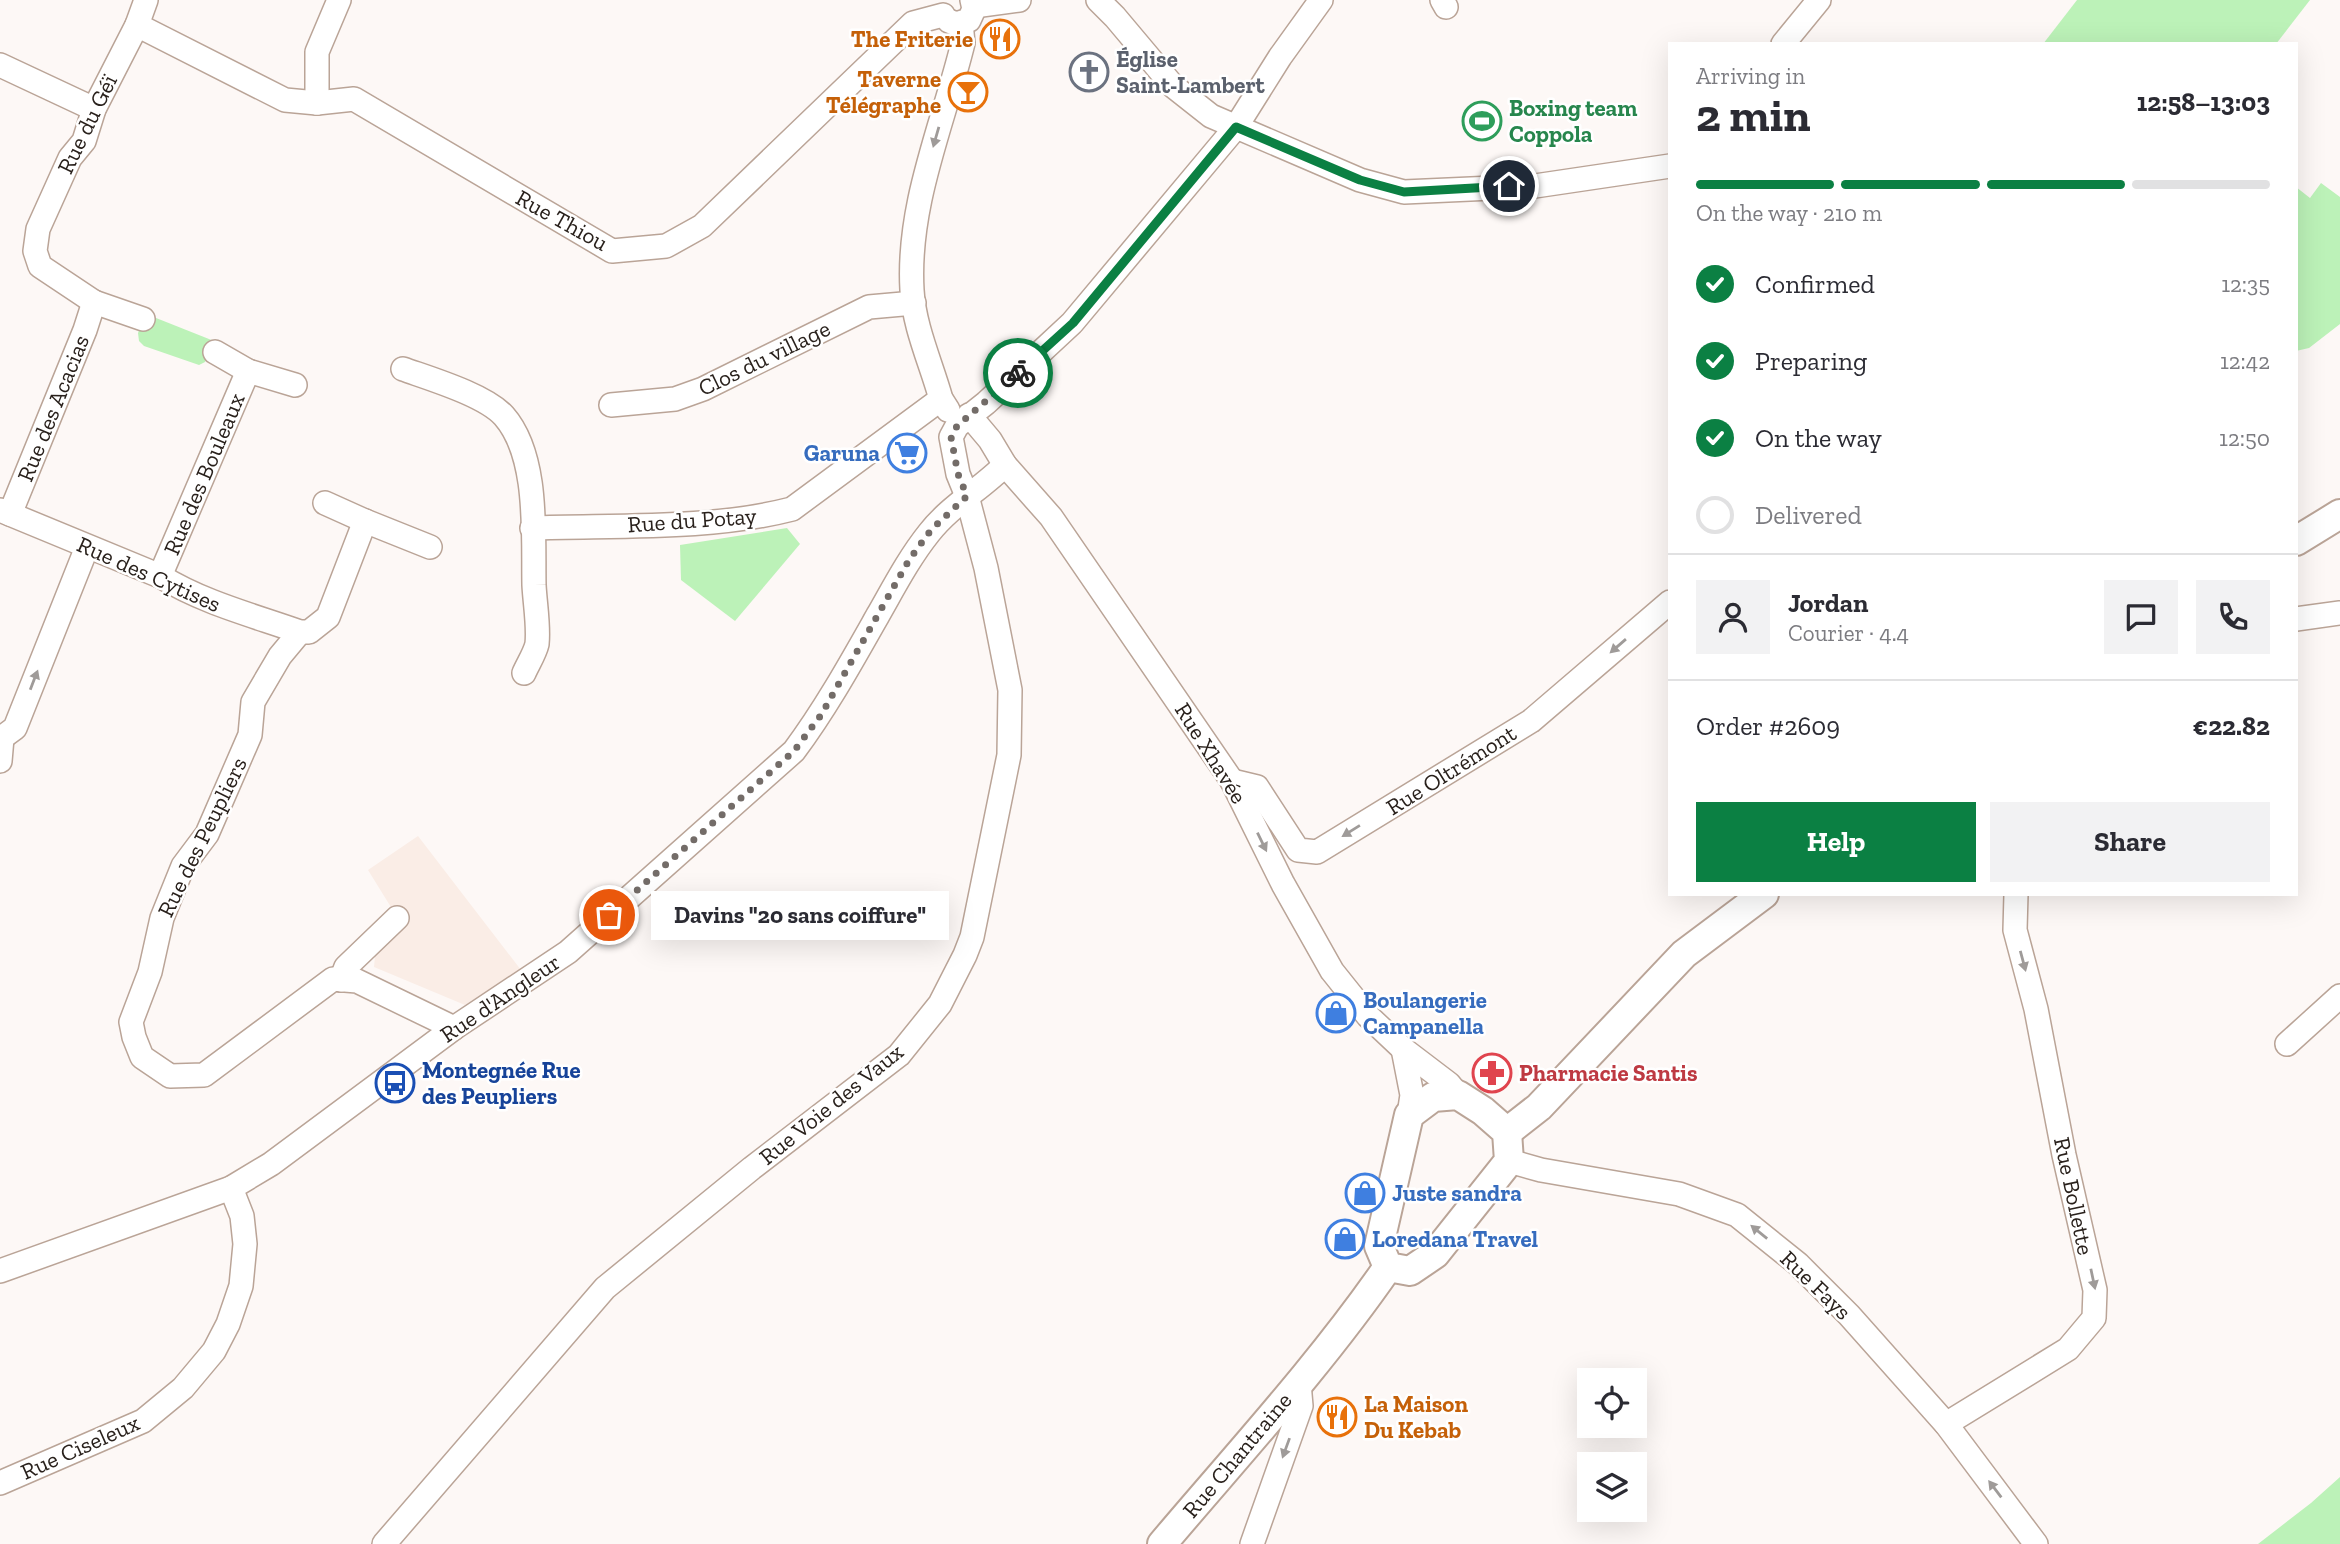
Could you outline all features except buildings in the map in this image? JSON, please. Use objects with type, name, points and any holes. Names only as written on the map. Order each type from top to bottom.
[{"type":"street","name":"Rue du Géï","points":[[94,302],[40,267],[35,251],[38,229],[70,158],[84,141],[94,109],[146,0]]},
{"type":"street","points":[[317,103],[317,52],[339,0]]},
{"type":"street","name":"Rue Thiou","points":[[136,25],[285,100],[317,103],[354,99],[612,251],[666,246],[702,226],[913,23],[959,9],[1019,0]]},
{"type":"street","points":[[1098,0],[1173,86],[1211,116],[1360,180],[1404,192],[1535,186],[1668,166]]},
{"type":"street","points":[[959,9],[963,43],[921,189],[913,243],[917,324],[941,399],[959,426],[1073,323],[1236,127],[1280,57],[1321,0]]},
{"type":"street","points":[[1785,42],[1819,0]]},
{"type":"street","points":[[0,65],[94,109]]},
{"type":"street","points":[[94,302],[143,319]]},
{"type":"street","name":"Rue des Acacias","points":[[5,512],[85,330],[94,302]]},
{"type":"street","name":"Clos du village","points":[[611,405],[675,399],[869,307],[914,303]]},
{"type":"street","name":"Rue des Bouleaux","points":[[215,352],[248,371],[295,385]]},
{"type":"street","points":[[403,369],[489,402],[514,430],[523,448],[528,471],[537,645],[524,673]]},
{"type":"street","name":"Rue des Bouleaux","points":[[160,576],[248,371]]},
{"type":"street","name":"Rue du Potay","points":[[532,528],[724,522],[792,509],[941,399]]},
{"type":"street","name":"Rue Xhavée","points":[[959,426],[990,440],[1005,465],[1051,517],[1232,781],[1283,884],[1332,971],[1368,1016],[1403,1049],[1450,1084],[1458,1095]]},
{"type":"street","name":"Rue Voie des Vaux","points":[[384,1544],[606,1288],[752,1168],[899,1055],[940,1003],[965,955],[972,937],[1009,755],[1011,722],[1010,690],[1004,653],[986,568],[967,496],[958,474],[959,426]]},
{"type":"street","name":"Rue d'Angleur","points":[[0,1272],[230,1188],[271,1164],[454,1028],[568,952],[794,751],[821,715],[909,560],[931,530],[1005,465]]},
{"type":"street","points":[[325,503],[430,547]]},
{"type":"street","name":"Rue des Cytises","points":[[5,512],[160,576],[184,590],[238,612],[300,632]]},
{"type":"street","points":[[2298,540],[2340,514]]},
{"type":"street","points":[[300,632],[309,632],[328,617],[365,522]]},
{"type":"street","points":[[1,746],[15,728],[87,547]]},
{"type":"street","name":"Rue Oltrémont","points":[[1232,781],[1256,787],[1298,850],[1317,852],[1531,721],[1668,604]]},
{"type":"street","points":[[2298,619],[2340,613]]},
{"type":"street","name":"Rue des Peupliers","points":[[300,632],[281,656],[253,702],[250,735],[207,834],[183,866],[162,918],[150,972],[131,1022],[142,1057],[170,1076],[204,1075],[333,979],[341,980]]},
{"type":"street","points":[[1507,1132],[1539,1107],[1684,954],[1761,896]]},
{"type":"street","name":"Rue Bollette","points":[[1946,1424],[2067,1349],[2094,1318],[2095,1290],[2064,1155],[2036,1009],[2015,930],[2016,896]]},
{"type":"street","points":[[397,918],[346,967],[341,980],[357,981],[454,1028]]},
{"type":"street","points":[[2287,1044],[2336,1010]]},
{"type":"street","points":[[1403,1049],[1412,1095],[1379,1246],[1388,1266],[1410,1271],[1435,1254],[1510,1161],[1507,1132],[1483,1111],[1458,1095],[1433,1097],[1409,1115]]},
{"type":"street","name":"Rue Fays","points":[[1510,1161],[1541,1170],[1679,1194],[1737,1215],[1798,1264],[1840,1306],[1946,1424],[2036,1544]]},
{"type":"street","name":"Rue Ciseleux","points":[[0,1483],[143,1421],[183,1388],[214,1351],[228,1324],[241,1286],[244,1235],[242,1216],[230,1188]]},
{"type":"street","name":"Rue Chantraine","points":[[1162,1544],[1305,1374],[1365,1300],[1388,1266]]},
{"type":"street","points":[[1252,1544],[1301,1406],[1305,1374]]},
{"type":"shaded area","points":[[418,836],[521,970],[465,1005],[374,967],[376,946],[402,925],[368,870]]},
{"type":"green space","points":[[2077,0],[2310,0],[2278,42],[2045,42]]},
{"type":"green space","points":[[2321,183],[2340,197],[2340,324],[2309,348],[2298,351],[2298,189],[2310,198]]},
{"type":"green space","points":[[146,314],[214,341],[205,362],[199,365],[144,346],[139,341],[138,333]]},
{"type":"green space","points":[[787,528],[800,544],[735,621],[681,580],[680,545]]},
{"type":"green space","points":[[2340,1477],[2340,1544],[2258,1544],[2311,1503]]},
{"type":"way so far","points":[[609,915],[794,751],[821,715],[909,560],[931,530],[967,496],[958,474],[951,437],[957,426],[1018,373]]},
{"type":"place","name":"The Friterie","points":[[1000,39]]},
{"type":"place","name":"Église Saint-Lambert","points":[[1089,72]]},
{"type":"place","name":"Taverne Télégraphe","points":[[968,92]]},
{"type":"place","name":"Boxing team Coppola","points":[[1482,121]]},
{"type":"place","name":"Garuna","points":[[907,453]]},
{"type":"place","name":"Davins \"20 sans coiffure\"","points":[[609,915]]},
{"type":"place","name":"Boulangerie Campanella","points":[[1336,1013]]},
{"type":"place","name":"Pharmacie Santis","points":[[1492,1073]]},
{"type":"place","name":"Montegnée Rue des Peupliers","points":[[395,1083]]},
{"type":"place","name":"Juste sandra","points":[[1365,1193]]},
{"type":"place","name":"Loredana Travel","points":[[1345,1239]]},
{"type":"place","name":"La Maison Du Kebab","points":[[1337,1417]]},
{"type":"route","points":[[1018,373],[1073,323],[1236,127],[1360,180],[1404,192],[1509,186]]}]
